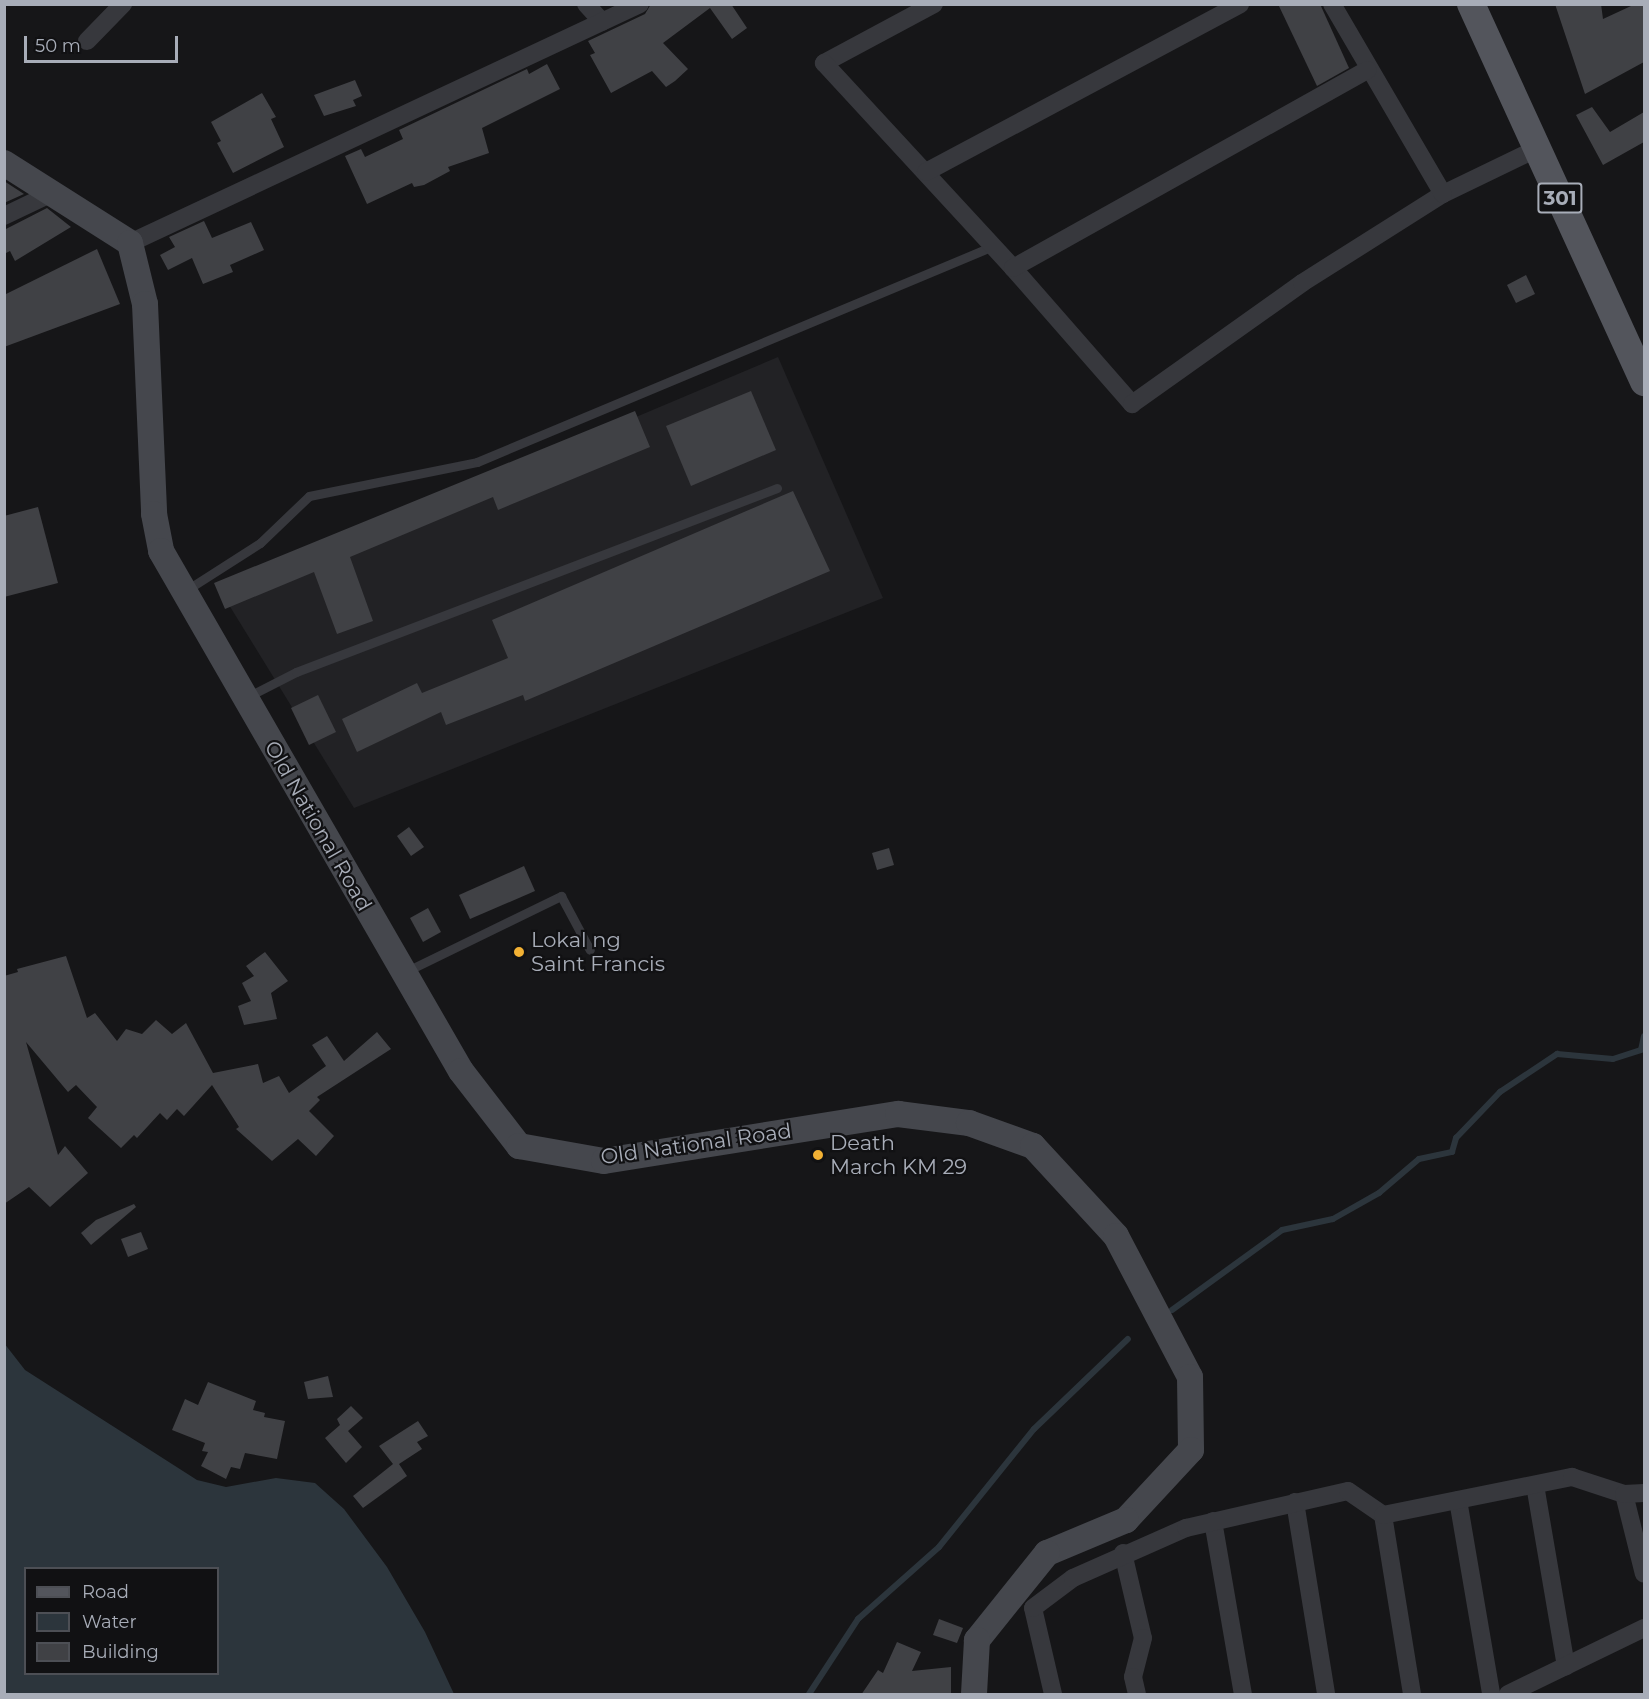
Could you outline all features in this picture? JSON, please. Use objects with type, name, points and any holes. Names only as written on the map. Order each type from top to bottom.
[{"type":"main road","name":"301","points":[[1471,4],[1644,382]]},
{"type":"main road","points":[[4,164],[130,243]]},
{"type":"main road","name":"Old National Road","points":[[130,243],[145,304],[156,533],[183,592],[461,1071],[519,1146],[603,1161],[898,1114],[969,1123],[1033,1146],[1116,1236],[1190,1377],[1191,1450],[1126,1520],[1047,1553],[977,1640],[974,1695]]},
{"type":"street","points":[[87,41],[123,4]]},
{"type":"street","points":[[586,4],[602,22]]},
{"type":"street","points":[[130,243],[640,4]]},
{"type":"street","points":[[934,4],[824,63],[1013,268],[1132,405],[1302,282],[1443,194],[1538,148]]},
{"type":"street","points":[[926,172],[1240,4]]},
{"type":"street","points":[[1332,4],[1368,70],[1443,194]]},
{"type":"street","points":[[1013,268],[1368,70]]},
{"type":"street","points":[[4,216],[52,193]]},
{"type":"street","points":[[1053,1695],[1033,1608],[1073,1578],[1124,1552],[1213,1521],[1347,1491],[1383,1515],[1572,1477],[1624,1494],[1644,1493]]},
{"type":"street","points":[[1535,1485],[1566,1666]]},
{"type":"street","points":[[1624,1494],[1644,1574]]},
{"type":"street","points":[[1458,1500],[1491,1695]]},
{"type":"street","points":[[1295,1502],[1326,1695]]},
{"type":"street","points":[[1383,1515],[1412,1695]]},
{"type":"street","points":[[1213,1521],[1243,1695]]},
{"type":"street","points":[[1124,1552],[1143,1638],[1132,1677],[1137,1695]]},
{"type":"street","points":[[1508,1695],[1644,1628]]},
{"type":"lane","points":[[183,592],[260,543],[309,496],[477,462],[993,246]]},
{"type":"lane","points":[[245,698],[296,672],[777,488]]},
{"type":"lane","points":[[404,973],[561,896],[590,950]]},
{"type":"shaded area","points":[[778,357],[883,598],[354,808],[221,592]]},
{"type":"water","points":[[4,1343],[25,1370],[197,1480],[226,1487],[276,1478],[315,1483],[344,1509],[387,1567],[425,1632],[454,1694],[5,1694]]},
{"type":"building","points":[[651,4],[731,4],[747,28],[732,39],[710,8],[663,43],[688,69],[675,81],[666,87],[652,71],[611,93],[590,55],[595,53],[588,41],[645,14]]},
{"type":"building","points":[[1278,4],[1320,4],[1349,68],[1317,86]]},
{"type":"building","points":[[1555,4],[1601,4],[1603,19],[1631,6],[1644,6],[1644,62],[1585,94]]},
{"type":"building","points":[[547,64],[560,89],[482,128],[489,153],[448,167],[450,171],[424,185],[414,187],[412,183],[367,204],[345,156],[361,149],[365,157],[403,139],[399,130],[527,69],[529,74]]},
{"type":"building","points":[[355,80],[362,96],[353,100],[356,106],[324,116],[314,95]]},
{"type":"building","points":[[262,93],[276,117],[271,119],[284,147],[233,173],[217,143],[221,141],[211,122]]},
{"type":"building","points":[[1592,107],[1610,132],[1644,112],[1644,142],[1603,165],[1576,115]]},
{"type":"building","points":[[4,181],[24,194],[4,203]]},
{"type":"building","points":[[47,208],[71,227],[15,261],[10,251],[4,254],[4,230]]},
{"type":"building","points":[[204,221],[212,238],[251,222],[264,250],[230,265],[233,272],[203,284],[192,258],[168,270],[160,255],[175,247],[169,237]]},
{"type":"building","points":[[97,249],[120,304],[4,347],[4,295]]},
{"type":"building","points":[[1526,275],[1535,294],[1516,303],[1507,285]]},
{"type":"building","points":[[751,391],[776,450],[691,486],[666,426]]},
{"type":"building","points":[[635,411],[650,447],[498,510],[493,497],[350,557],[373,621],[337,634],[314,572],[225,609],[214,583]]},
{"type":"building","points":[[793,491],[830,571],[525,701],[523,695],[446,725],[441,712],[357,752],[342,719],[417,683],[422,693],[508,658],[492,620]]},
{"type":"building","points":[[38,507],[58,583],[4,597],[4,516]]},
{"type":"building","points":[[318,695],[336,732],[309,745],[291,708]]},
{"type":"building","points":[[409,827],[424,847],[411,856],[397,836]]},
{"type":"building","points":[[889,848],[894,865],[877,870],[872,853]]},
{"type":"building","points":[[524,866],[535,891],[470,919],[459,895]]},
{"type":"building","points":[[428,908],[441,932],[423,942],[410,918]]},
{"type":"building","points":[[265,952],[288,981],[271,993],[277,1019],[244,1025],[238,1006],[251,1001],[242,983],[254,976],[246,966]]},
{"type":"building","points":[[66,956],[87,1018],[95,1013],[117,1041],[126,1029],[142,1034],[156,1020],[172,1034],[186,1023],[213,1073],[258,1064],[263,1083],[279,1076],[289,1093],[326,1066],[312,1045],[327,1036],[344,1061],[377,1032],[391,1049],[317,1097],[320,1100],[309,1111],[334,1136],[316,1156],[298,1139],[272,1161],[236,1129],[239,1127],[212,1085],[184,1116],[177,1109],[167,1120],[160,1113],[137,1138],[134,1135],[121,1148],[88,1118],[97,1107],[76,1085],[68,1092],[26,1042],[58,1155],[65,1146],[88,1173],[50,1207],[29,1187],[4,1204],[4,976],[18,972],[17,969]]},
{"type":"building","points":[[134,1204],[136,1207],[91,1245],[81,1233],[96,1220]]},
{"type":"building","points":[[141,1232],[148,1249],[128,1257],[121,1239]]},
{"type":"building","points":[[328,1376],[333,1397],[308,1399],[304,1382]]},
{"type":"building","points":[[208,1382],[256,1401],[253,1410],[265,1413],[264,1417],[285,1421],[277,1459],[245,1453],[240,1469],[231,1467],[226,1479],[201,1466],[208,1452],[202,1451],[205,1443],[172,1430],[185,1399],[198,1405]]},
{"type":"building","points":[[351,1406],[363,1418],[348,1431],[362,1447],[346,1463],[325,1438],[340,1425],[337,1419]]},
{"type":"building","points":[[418,1421],[428,1436],[417,1442],[422,1449],[399,1464],[407,1476],[363,1508],[353,1496],[393,1464],[379,1446]]},
{"type":"building","points":[[939,1619],[963,1628],[957,1643],[933,1635]]},
{"type":"building","points":[[897,1642],[921,1652],[912,1671],[951,1667],[951,1695],[861,1695],[878,1670],[883,1673]]},
{"type":"waterway","points":[[1172,1310],[1282,1230],[1333,1219],[1379,1193],[1419,1159],[1452,1152],[1456,1138],[1500,1092],[1557,1054],[1613,1059],[1641,1050],[1644,1036]]},
{"type":"waterway","points":[[809,1694],[858,1619],[939,1547],[1034,1429],[1128,1339]]},
{"type":"place","name":"Lokal ng Saint Francis","points":[[519,952]]},
{"type":"place","name":"Death March KM 29","points":[[818,1155]]}]
